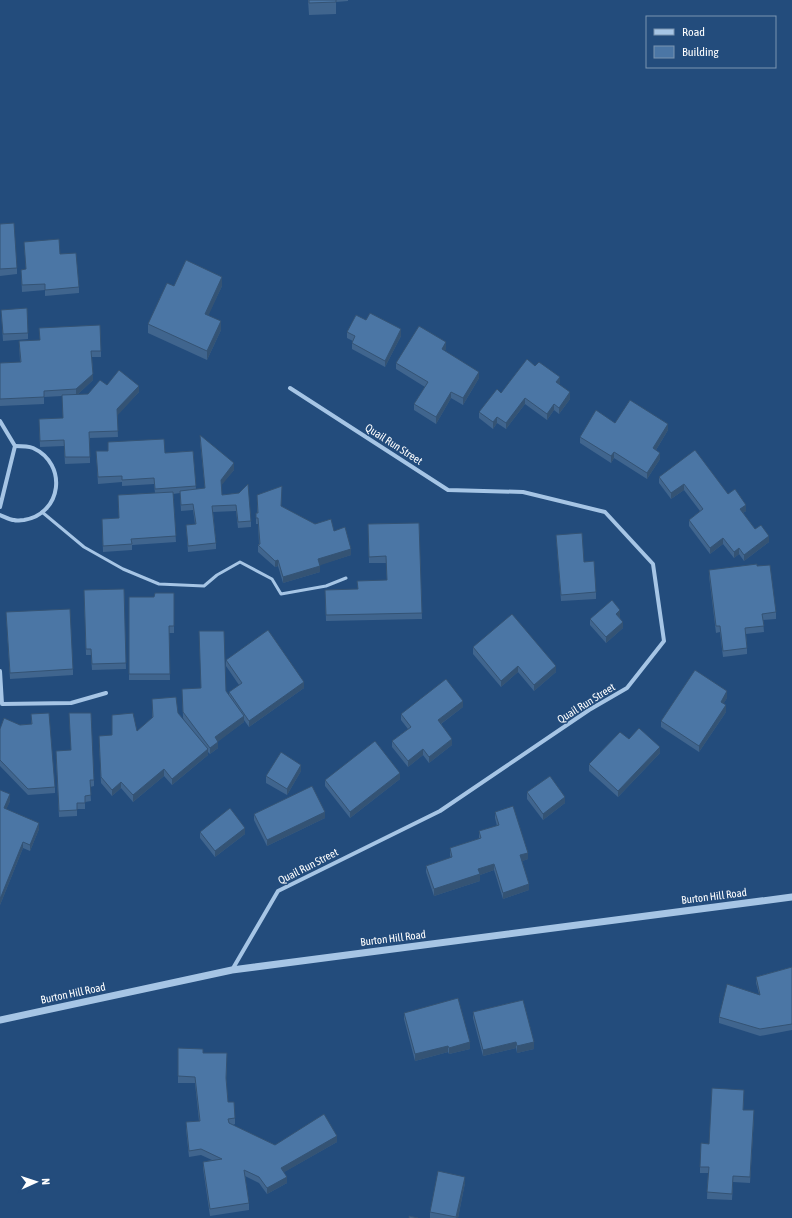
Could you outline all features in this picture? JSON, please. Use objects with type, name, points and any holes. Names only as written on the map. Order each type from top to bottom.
[{"type":"street","name":"Quail Run Street","points":[[232,970],[278,891],[440,810],[589,710],[627,688],[664,641],[653,564],[605,512],[523,492],[448,490],[290,388]]},
{"type":"street","points":[[0,421],[15,446],[0,507]]},
{"type":"street","points":[[0,515],[15,521],[33,518],[48,508],[56,492],[56,474],[47,458],[33,448],[15,446]]},
{"type":"street","points":[[0,672],[2,704],[71,703],[106,693]]},
{"type":"street","name":"Burton Hill Road","points":[[0,1020],[232,970],[792,897]]},
{"type":"lane","points":[[42,512],[84,547],[123,569],[159,584],[204,586],[217,575],[240,562],[272,578],[281,594],[326,586],[346,578]]},
{"type":"building","points":[[309,0],[336,0],[336,2],[309,3]]},
{"type":"building","points":[[14,223],[17,268],[0,269],[0,224]]},
{"type":"building","points":[[59,239],[60,254],[76,253],[79,287],[45,290],[45,284],[22,285],[21,270],[26,269],[24,242]]},
{"type":"building","points":[[186,260],[222,277],[205,314],[221,321],[207,351],[148,324],[167,283],[174,286]]},
{"type":"building","points":[[27,308],[28,333],[3,334],[1,310]]},
{"type":"building","points":[[370,313],[401,329],[385,361],[352,343],[355,336],[347,332],[356,315],[366,320]]},
{"type":"building","points":[[100,325],[101,351],[91,351],[93,374],[76,389],[44,391],[44,397],[0,399],[0,363],[21,362],[19,341],[40,340],[39,328]]},
{"type":"building","points":[[419,326],[446,342],[442,349],[479,372],[463,398],[451,392],[436,417],[414,404],[428,382],[396,363]]},
{"type":"building","points":[[527,359],[535,366],[539,362],[560,377],[556,382],[570,392],[559,408],[554,404],[547,414],[525,398],[506,423],[497,417],[493,422],[479,412],[497,389],[501,393]]},
{"type":"building","points":[[119,370],[139,386],[117,409],[118,431],[89,432],[90,457],[65,457],[64,440],[40,441],[39,419],[63,418],[62,395],[88,394],[100,380],[107,385]]},
{"type":"building","points":[[630,400],[668,424],[653,448],[660,453],[647,473],[614,452],[611,456],[580,437],[596,410],[615,423]]},
{"type":"building","points":[[200,435],[234,463],[221,480],[222,495],[239,493],[248,484],[251,521],[238,522],[236,505],[212,506],[216,543],[188,546],[186,525],[196,524],[193,504],[181,505],[180,491],[205,488]]},
{"type":"building","points":[[164,439],[165,453],[193,451],[196,486],[155,489],[154,478],[122,480],[122,476],[98,477],[96,451],[108,451],[108,442]]},
{"type":"building","points":[[695,450],[728,494],[735,489],[746,505],[740,509],[755,529],[761,525],[769,536],[744,555],[739,548],[734,552],[723,538],[710,548],[689,520],[703,509],[684,484],[671,493],[659,477]]},
{"type":"building","points":[[282,486],[281,506],[315,524],[331,519],[334,531],[345,527],[351,549],[318,559],[320,566],[283,577],[278,560],[275,561],[258,545],[260,544],[258,518],[256,518],[256,513],[258,513],[257,495]]},
{"type":"building","points":[[173,492],[176,536],[131,539],[132,544],[103,546],[102,519],[119,518],[118,495]]},
{"type":"building","points":[[419,523],[422,613],[326,615],[325,590],[358,589],[357,581],[387,580],[386,556],[369,557],[368,524]]},
{"type":"building","points":[[582,533],[584,562],[594,561],[596,592],[561,595],[556,535]]},
{"type":"building","points":[[757,564],[757,566],[770,565],[776,612],[762,614],[764,626],[745,628],[747,648],[723,651],[720,626],[716,626],[709,570]]},
{"type":"building","points":[[124,589],[126,663],[92,664],[91,649],[86,649],[84,590]]},
{"type":"building","points":[[155,593],[174,593],[174,626],[169,626],[170,674],[129,674],[129,597],[154,597]]},
{"type":"building","points":[[612,600],[620,610],[616,614],[623,622],[606,637],[590,619]]},
{"type":"building","points":[[70,609],[73,669],[10,673],[6,612]]},
{"type":"building","points":[[512,614],[556,666],[534,685],[518,666],[501,681],[473,647]]},
{"type":"building","points":[[268,630],[304,682],[249,721],[229,692],[242,683],[226,660]]},
{"type":"building","points":[[199,631],[224,631],[226,691],[244,716],[215,737],[218,742],[210,748],[183,712],[182,689],[201,688]]},
{"type":"building","points":[[695,670],[727,691],[721,702],[726,705],[699,746],[661,721]]},
{"type":"building","points":[[446,679],[463,701],[438,720],[452,739],[429,757],[423,749],[408,761],[392,741],[411,727],[401,714]]},
{"type":"building","points":[[176,697],[178,713],[208,749],[172,779],[164,769],[133,795],[121,782],[112,790],[101,777],[99,736],[112,735],[112,715],[133,713],[137,731],[153,717],[152,699]]},
{"type":"building","points":[[49,713],[55,787],[28,789],[0,760],[0,729],[4,718],[20,725],[32,724],[31,714]]},
{"type":"building","points":[[69,713],[91,713],[94,780],[90,780],[91,795],[85,796],[85,803],[77,803],[77,810],[59,811],[56,751],[71,750]]},
{"type":"building","points":[[639,728],[660,747],[618,791],[589,764],[620,732],[629,739]]},
{"type":"building","points":[[375,741],[400,773],[350,812],[325,780]]},
{"type":"building","points":[[281,752],[301,765],[287,789],[266,776]]},
{"type":"building","points":[[550,776],[565,797],[543,814],[527,792]]},
{"type":"building","points":[[312,786],[325,812],[267,840],[254,814]]},
{"type":"building","points":[[0,790],[10,794],[4,808],[39,823],[30,845],[23,842],[0,899]]},
{"type":"building","points":[[513,806],[528,853],[520,855],[529,884],[503,893],[494,864],[478,869],[480,874],[434,889],[426,866],[452,857],[450,848],[481,838],[479,831],[499,825],[495,812]]},
{"type":"building","points":[[230,808],[245,828],[215,851],[200,832]]},
{"type":"building","points":[[792,967],[792,1024],[760,1029],[719,1017],[727,984],[760,995],[756,977]]},
{"type":"building","points":[[458,998],[470,1042],[449,1048],[448,1046],[415,1054],[404,1013]]},
{"type":"building","points":[[523,1000],[534,1042],[517,1046],[516,1042],[483,1050],[473,1012]]},
{"type":"building","points":[[178,1048],[203,1049],[203,1053],[227,1053],[226,1078],[228,1102],[234,1102],[235,1118],[228,1119],[229,1123],[275,1145],[324,1114],[337,1136],[281,1168],[287,1177],[267,1188],[259,1177],[244,1170],[249,1203],[210,1209],[203,1162],[222,1159],[201,1149],[189,1151],[186,1122],[200,1121],[195,1077],[178,1076]]},
{"type":"building","points":[[712,1088],[744,1090],[743,1110],[754,1110],[750,1177],[733,1176],[732,1194],[707,1192],[709,1167],[700,1167],[701,1143],[709,1144]]},
{"type":"building","points":[[438,1171],[465,1177],[456,1217],[430,1212]]}]
